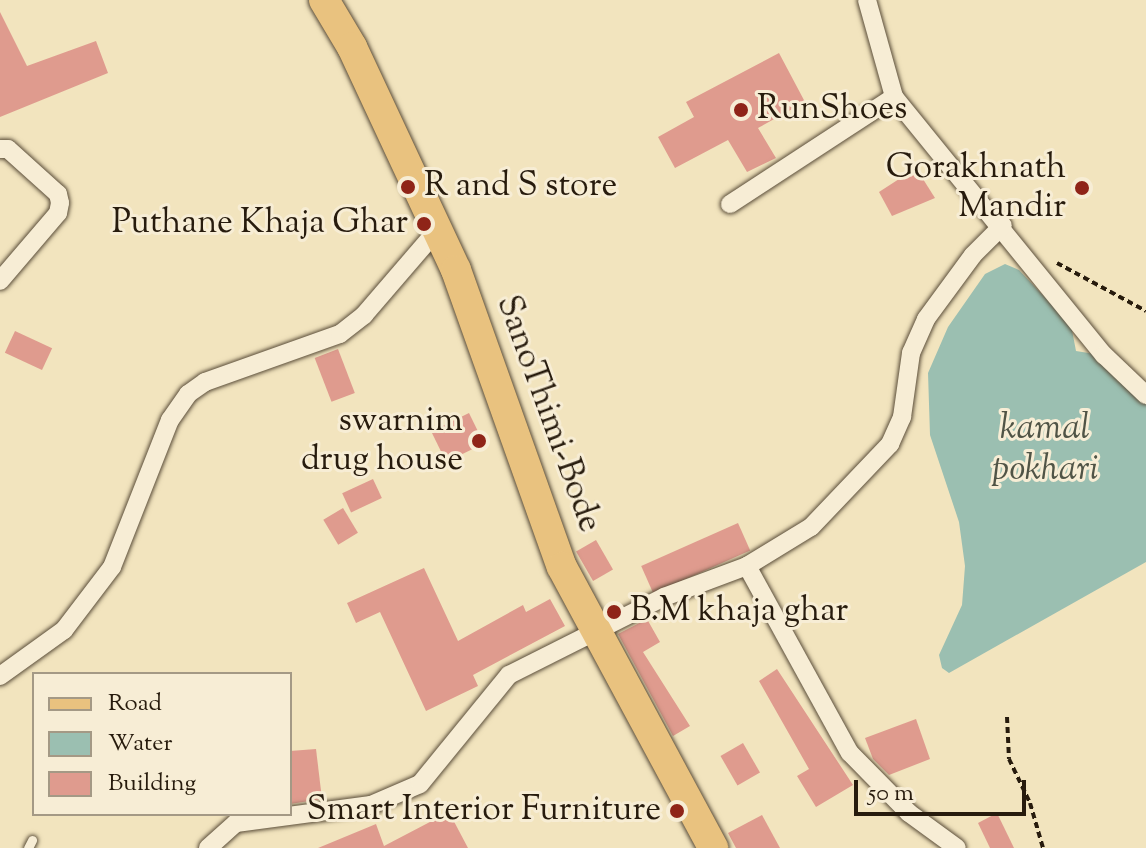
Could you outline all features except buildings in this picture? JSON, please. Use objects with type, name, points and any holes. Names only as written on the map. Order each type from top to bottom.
[{"type":"main road","name":"SanoThimi-Bode","points":[[324,0],[352,47],[437,230],[562,567],[713,848]]},
{"type":"street","points":[[867,0],[894,97],[1003,225],[1104,355],[1146,395]]},
{"type":"street","points":[[730,204],[894,97]]},
{"type":"street","points":[[0,149],[8,149],[58,194],[60,203],[58,213],[0,281]]},
{"type":"street","points":[[292,816],[371,805],[420,784],[509,675],[596,630],[747,566],[811,527],[890,444],[902,417],[911,353],[926,319],[973,255],[1003,225]]},
{"type":"street","points":[[0,676],[64,630],[112,567],[170,420],[188,394],[205,382],[340,334],[364,315],[437,230]]},
{"type":"street","points":[[747,566],[850,753],[909,813],[957,848]]},
{"type":"street","points":[[208,848],[236,823],[288,816]]},
{"type":"path","points":[[1052,260],[1146,311]]},
{"type":"path","points":[[1007,717],[1009,759],[1030,803],[1043,848]]},
{"type":"water","name":"kamal pokhari","points":[[1005,264],[1019,270],[1071,325],[1076,351],[1101,355],[1146,402],[1146,562],[949,673],[942,668],[939,655],[962,605],[965,566],[959,522],[930,435],[928,373],[948,327],[985,274]]},
{"type":"place","name":"RunShoes","points":[[741,110]]},
{"type":"place","name":"R and S store","points":[[408,187]]},
{"type":"place","name":"Gorakhnath Mandir","points":[[1082,188]]},
{"type":"place","name":"Puthane Khaja Ghar","points":[[424,224]]},
{"type":"place","name":"swarnim drug house","points":[[479,441]]},
{"type":"place","name":"B.M khaja ghar","points":[[614,612]]},
{"type":"place","name":"Smart Interior Furniture","points":[[677,811]]}]
